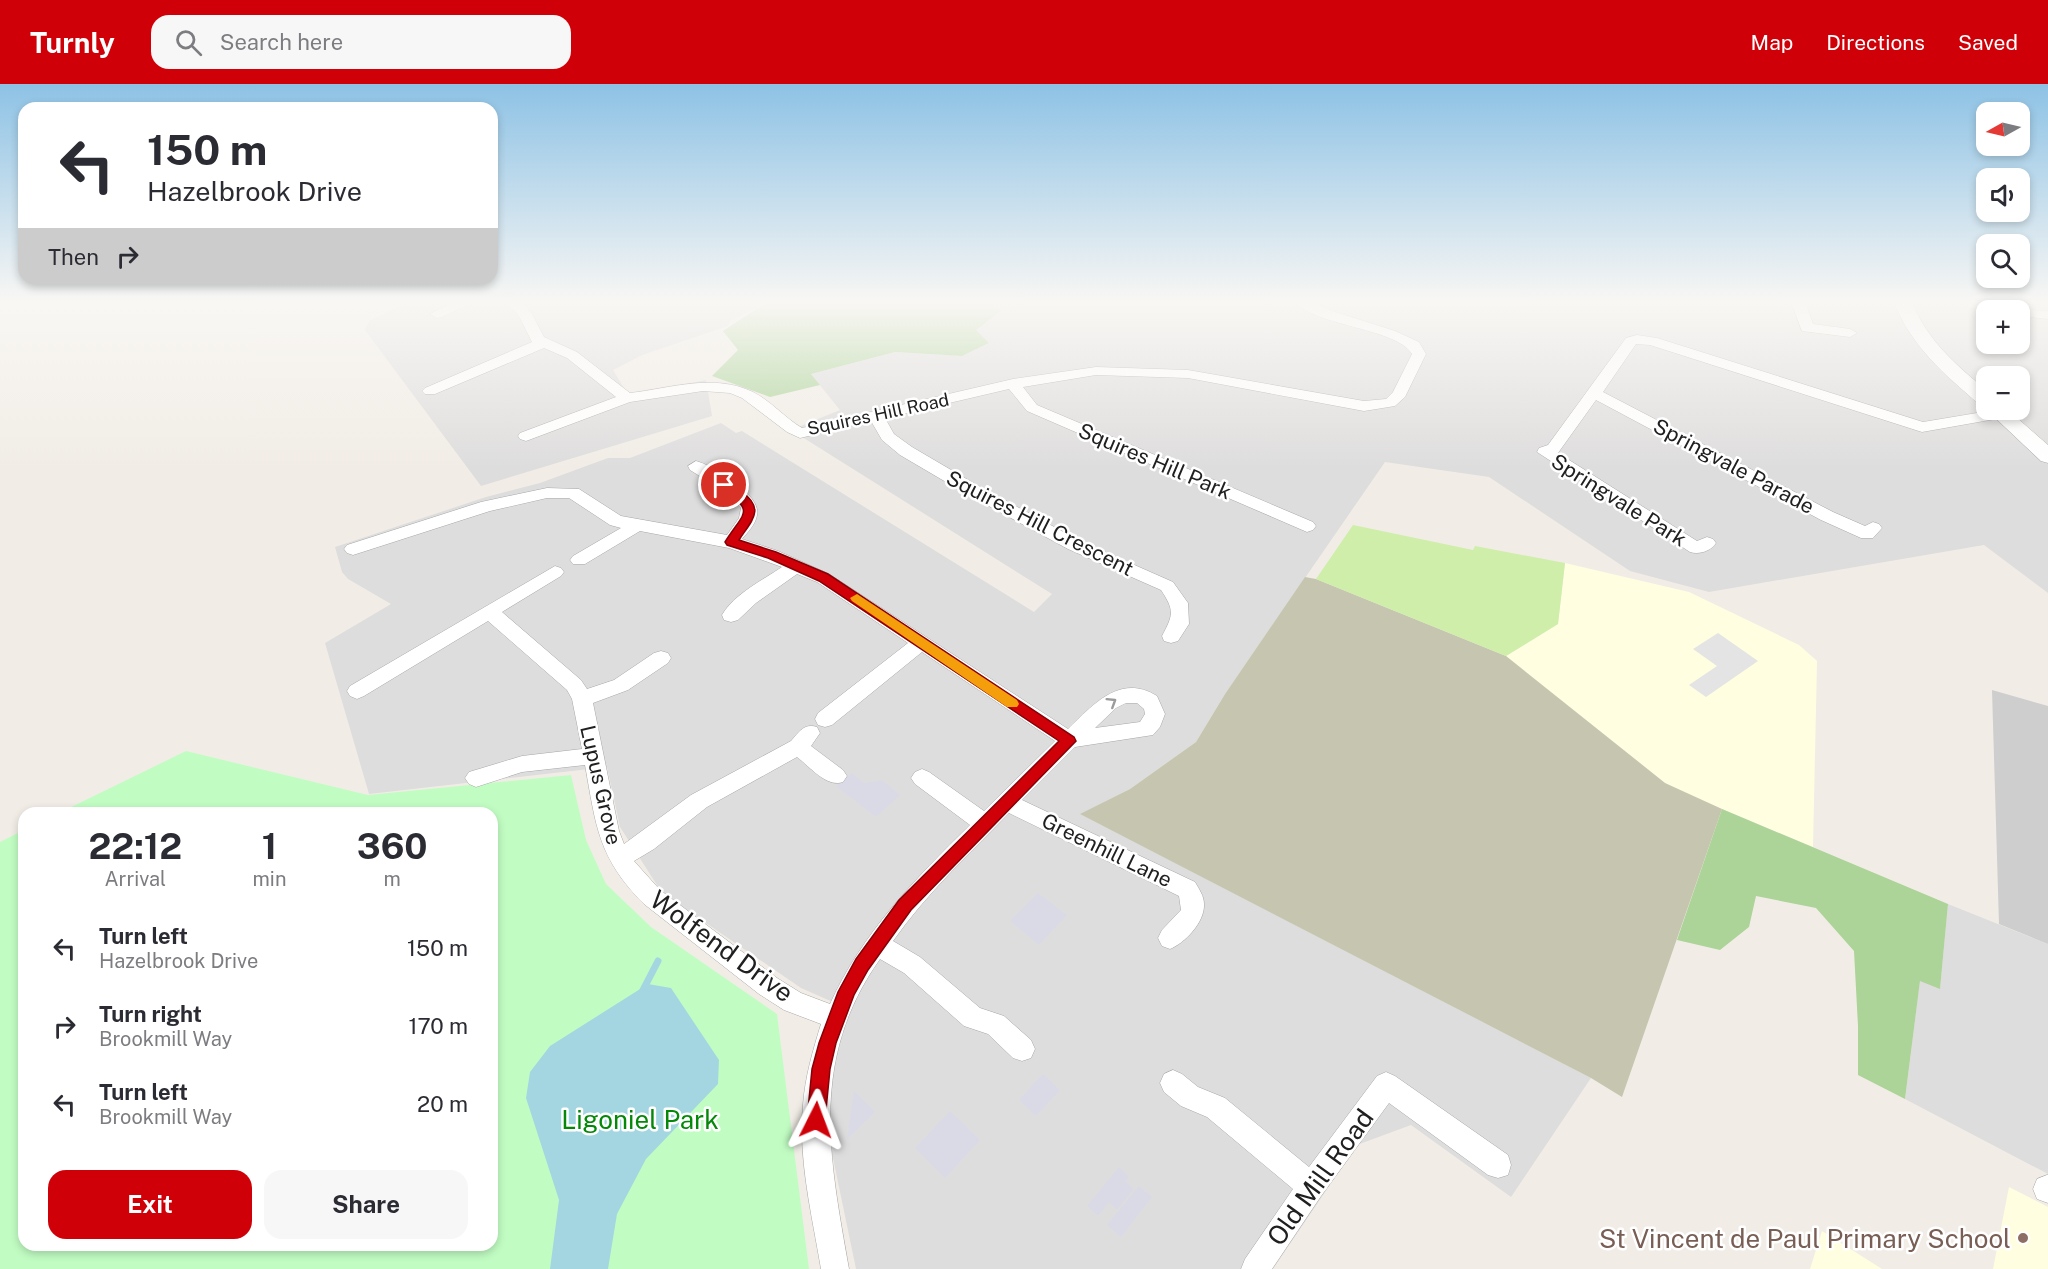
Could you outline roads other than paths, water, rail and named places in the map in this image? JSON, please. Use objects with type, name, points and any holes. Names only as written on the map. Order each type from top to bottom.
[{"type":"street","points":[[430,391],[509,357]]},
{"type":"street","points":[[575,357],[627,398]]},
{"type":"street","name":"Squires Hill Road","points":[[627,398],[690,389],[725,389],[744,393],[760,402],[785,425],[800,433],[1013,384],[1096,371],[1188,374],[1364,406],[1390,403],[1400,394],[1417,357]]},
{"type":"street","points":[[1594,393],[1619,357]]},
{"type":"street","points":[[1703,357],[1922,427],[1976,413]]},
{"type":"street","points":[[1938,357],[1976,392]]},
{"type":"street","name":"Squires Hill Park","points":[[1013,384],[1032,408],[1307,526]]},
{"type":"street","name":"Springvale Park","points":[[1594,393],[1554,449],[1545,452],[1551,459],[1696,548],[1707,543]]},
{"type":"street","name":"Springvale Parade","points":[[1594,393],[1827,516],[1867,534],[1873,528]]},
{"type":"street","points":[[526,436],[627,398]]},
{"type":"street","name":"Squires Hill Crescent","points":[[876,416],[888,437],[906,451],[969,488],[1074,545],[1167,586],[1179,603],[1180,624],[1171,636]]},
{"type":"street","points":[[2008,420],[2048,456]]},
{"type":"street","points":[[696,466],[747,501],[750,508],[749,516],[731,542]]},
{"type":"street","points":[[353,549],[487,506],[561,492],[582,496],[616,521],[731,542],[797,565],[850,594],[1069,741],[905,905],[876,944],[846,992],[821,1069],[816,1115],[821,1182],[835,1269]]},
{"type":"street","points":[[579,560],[636,526]]},
{"type":"street","points":[[731,615],[750,598],[797,565]]},
{"type":"street","points":[[357,691],[555,572]]},
{"type":"street","points":[[490,612],[574,685],[582,699]]},
{"type":"street","name":"Lupus Grove","points":[[661,658],[621,685],[582,699],[591,756],[608,831],[619,858],[646,842],[699,801],[811,733],[922,642]]},
{"type":"street","points":[[811,733],[836,776]]},
{"type":"street","points":[[476,778],[522,764],[591,756]]},
{"type":"street","points":[[922,778],[985,824]]},
{"type":"street","name":"Greenhill Lane","points":[[1006,802],[1186,889],[1194,899],[1194,909],[1170,938]]},
{"type":"street","name":"Wolfend Drive","points":[[619,858],[635,880],[652,897],[768,986],[793,1002],[837,1018]]},
{"type":"street","points":[[876,944],[912,964],[973,1018],[995,1024],[1022,1049]]},
{"type":"street","points":[[1173,1083],[1190,1097],[1216,1107],[1311,1186]]},
{"type":"street","name":"Old Mill Road","points":[[1255,1269],[1311,1186],[1386,1085],[1498,1165]]},
{"type":"water","points":[[648,984],[671,988],[719,1060],[718,1084],[646,1159],[617,1214],[608,1269],[550,1269],[559,1200],[526,1098],[530,1072],[550,1046]]},
{"type":"waterway","points":[[643,990],[658,961]]},
{"type":"place","name":"St Vincent de Paul Primary School","points":[[2023,1238]]},
{"type":"park label","name":"Ligoniel Park","points":[[640,1119]]}]
